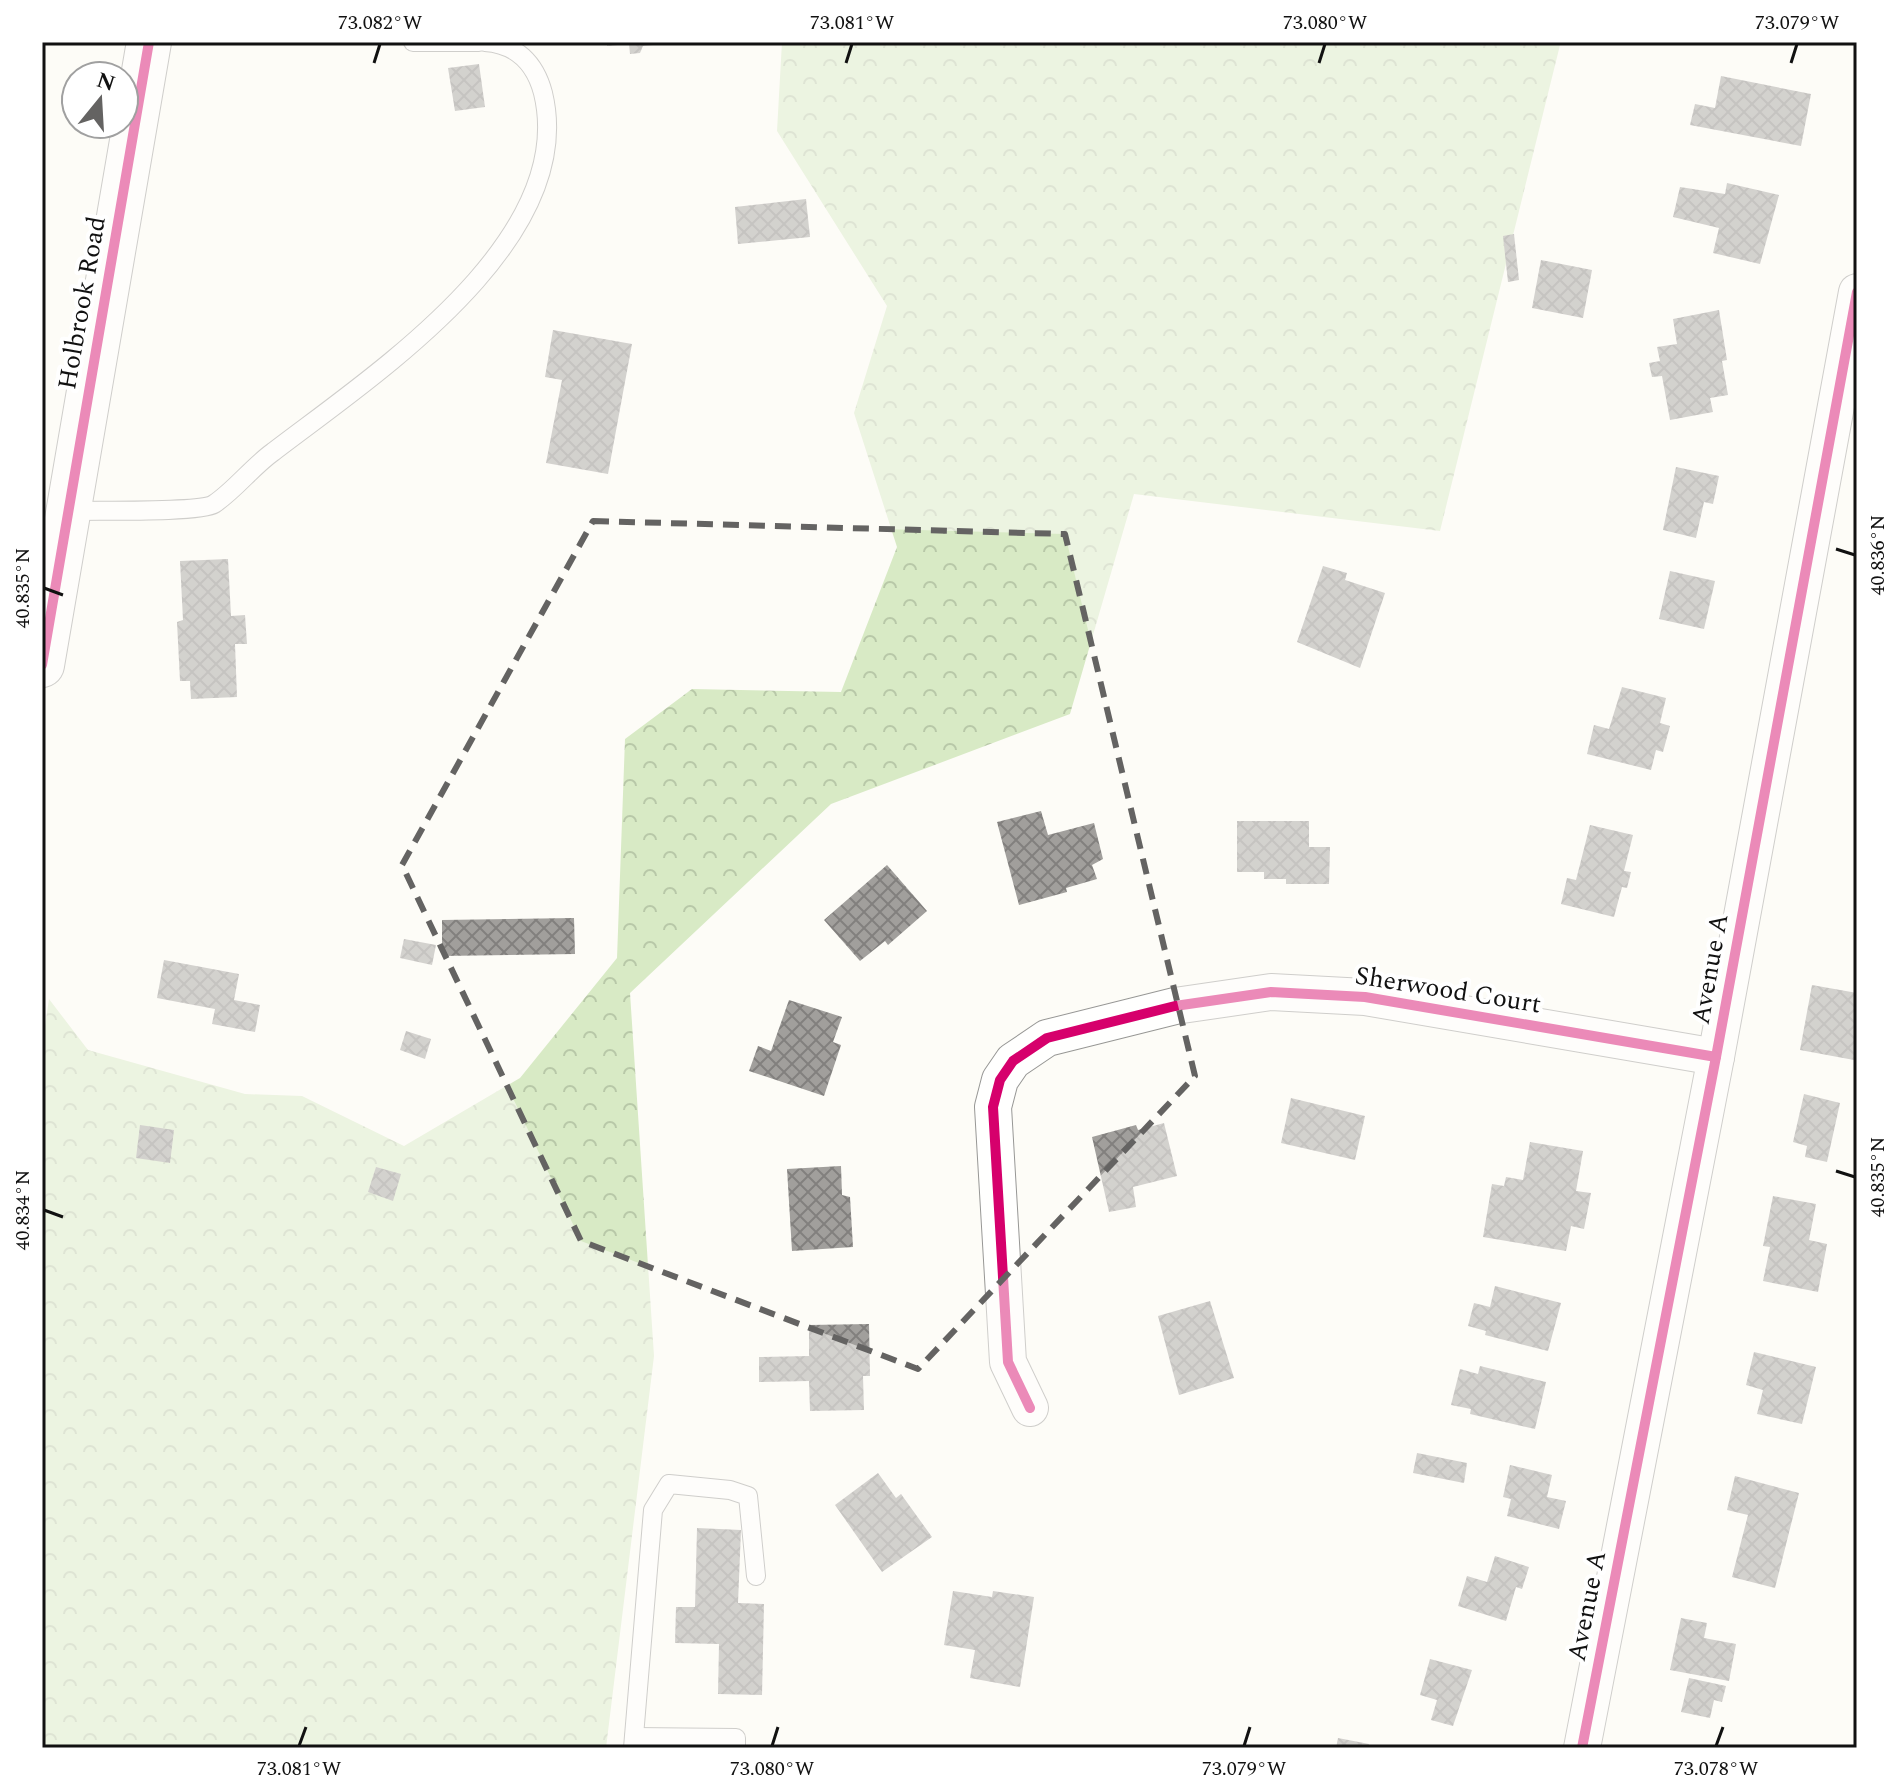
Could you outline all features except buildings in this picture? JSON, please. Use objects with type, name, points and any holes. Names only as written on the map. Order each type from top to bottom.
[{"type":"street","name":"Holbrook Road","points":[[42,665],[149,42]]},
{"type":"street","name":"Avenue A","points":[[1582,1748],[1716,1057],[1857,292]]},
{"type":"street","name":"Sherwood Court","points":[[1030,1408],[1008,1362],[993,1107],[1000,1080],[1013,1061],[1047,1038],[1175,1006],[1271,992],[1365,997],[1716,1057]]},
{"type":"lane","points":[[69,511],[212,506],[272,452],[374,377],[497,259],[523,214],[541,169],[547,136],[545,103],[539,78],[531,65],[509,46],[482,42],[413,42]]},
{"type":"lane","points":[[736,1748],[736,1738],[633,1742],[653,1510],[669,1484],[730,1490],[748,1496],[756,1576]]},
{"type":"highlighted area","points":[[593,521],[1065,534],[1195,1076],[918,1369],[581,1241],[402,865]]},
{"type":"green space","points":[[782,42],[1566,42],[1560,45],[1440,531],[1134,494],[1070,714],[831,804],[630,993],[654,1356],[606,1748],[42,1748],[42,1046],[49,999],[88,1050],[245,1094],[302,1096],[404,1146],[520,1078],[617,958],[625,739],[692,689],[841,692],[897,547],[854,413],[887,306],[777,131]]},
{"type":"cycle path","points":[[42,665],[149,42]]},
{"type":"cycle path","points":[[1582,1748],[1716,1057],[1857,292]]},
{"type":"cycle path","points":[[1030,1408],[1008,1362],[993,1107],[1000,1080],[1013,1061],[1047,1038],[1175,1006],[1271,992],[1365,997],[1716,1057]]}]
